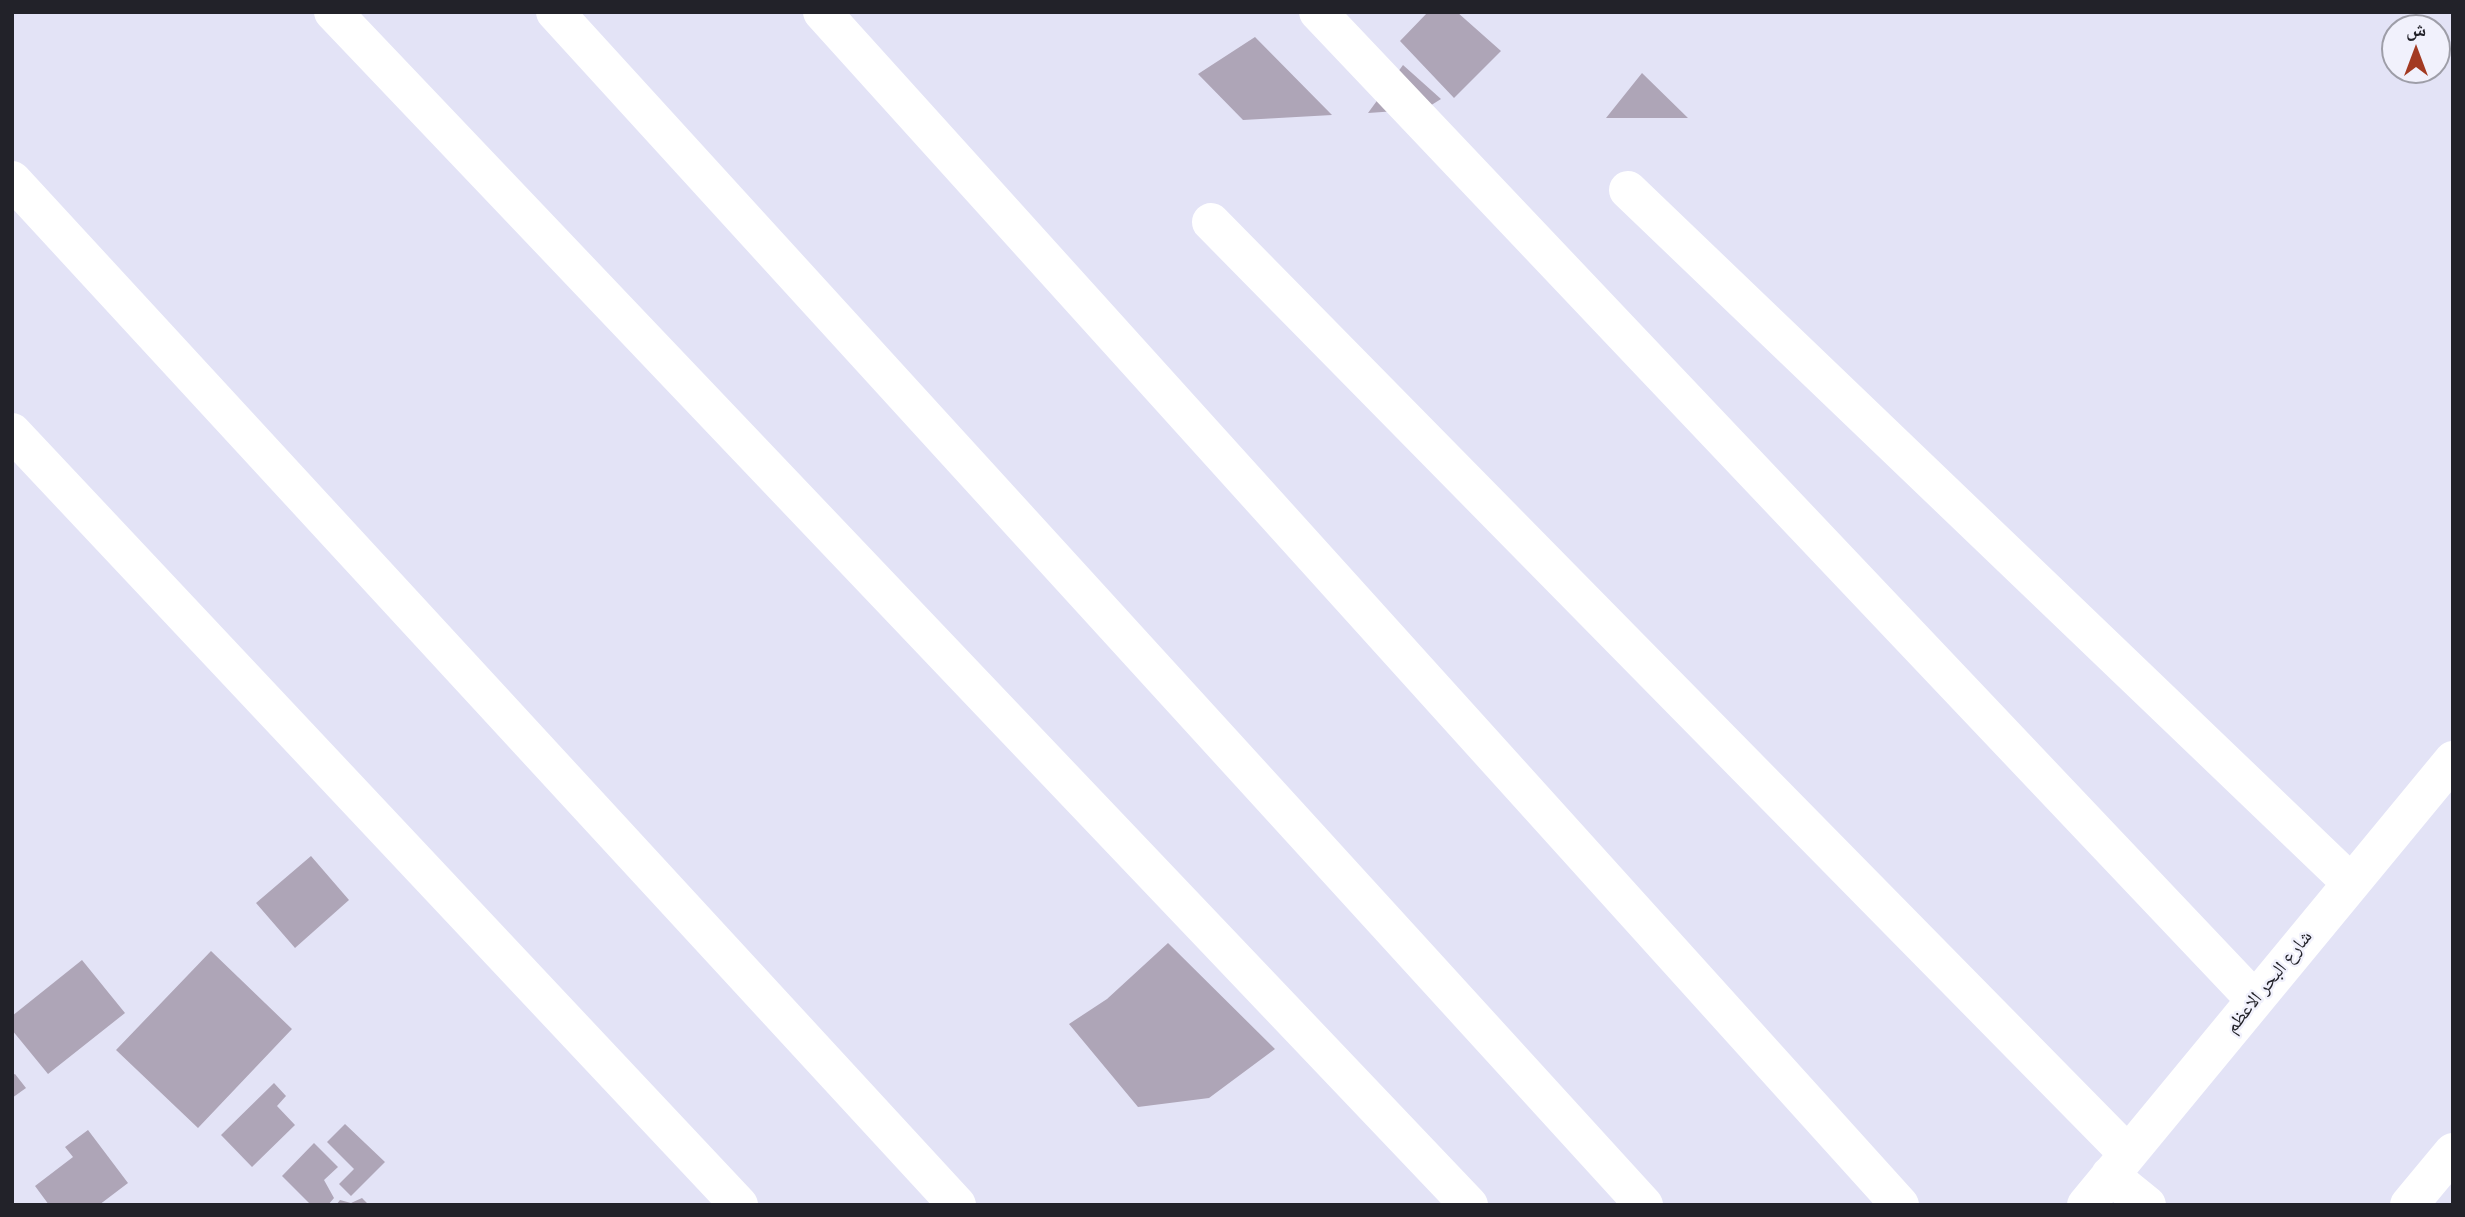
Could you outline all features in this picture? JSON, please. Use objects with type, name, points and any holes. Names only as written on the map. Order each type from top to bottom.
[{"type":"street","points":[[333,12],[1469,1205]]},
{"type":"street","points":[[555,12],[1644,1205]]},
{"type":"street","points":[[822,12],[1900,1205]]},
{"type":"street","points":[[1318,12],[2255,1000]]},
{"type":"street","points":[[12,180],[957,1205]]},
{"type":"street","points":[[1628,190],[2351,884]]},
{"type":"street","points":[[1211,222],[2119,1165],[2147,1205]]},
{"type":"street","points":[[12,432],[739,1205]]},
{"type":"street","name":"شارع البحر الاعظم","points":[[2086,1205],[2453,760]]},
{"type":"street","points":[[2409,1205],[2453,1152]]},
{"type":"building","points":[[1428,12],[1457,12],[1501,51],[1454,98],[1400,41]]},
{"type":"building","points":[[1255,37],[1332,115],[1243,120],[1198,74]]},
{"type":"building","points":[[1403,65],[1441,99],[1425,109],[1368,113]]},
{"type":"building","points":[[1642,73],[1688,118],[1606,118]]},
{"type":"building","points":[[311,856],[349,900],[295,948],[256,903]]},
{"type":"building","points":[[1168,943],[1275,1049],[1209,1098],[1138,1107],[1069,1024],[1107,999]]},
{"type":"building","points":[[211,951],[292,1029],[198,1128],[116,1050]]},
{"type":"building","points":[[82,960],[125,1013],[48,1074],[12,1030],[12,1016]]},
{"type":"building","points":[[15,1074],[26,1088],[12,1098],[12,1075]]},
{"type":"building","points":[[274,1083],[286,1096],[277,1106],[295,1125],[252,1167],[221,1135]]},
{"type":"building","points":[[345,1124],[385,1162],[351,1196],[339,1184],[354,1169],[327,1142]]},
{"type":"building","points":[[88,1130],[128,1183],[99,1205],[49,1205],[35,1186],[73,1157],[65,1147]]},
{"type":"building","points":[[314,1143],[338,1167],[324,1180],[334,1198],[328,1205],[311,1205],[282,1176]]},
{"type":"building","points":[[362,1198],[369,1205],[336,1205],[340,1200],[351,1203]]}]
